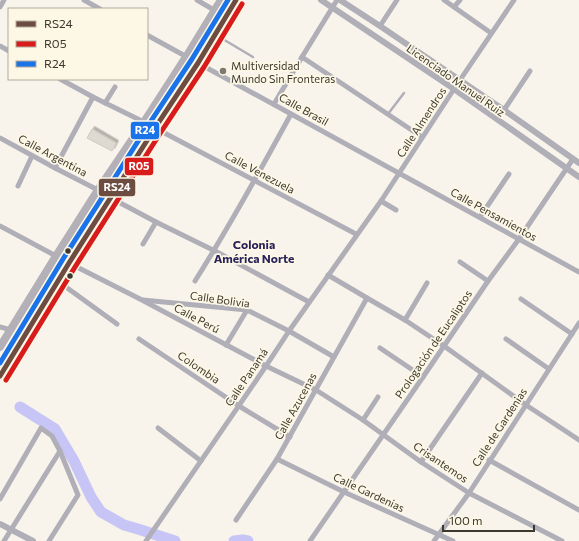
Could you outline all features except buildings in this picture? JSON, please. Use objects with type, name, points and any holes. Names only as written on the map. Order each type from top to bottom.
[{"type":"main road","points":[[0,347],[98,190],[186,57],[220,0]]},
{"type":"main road","points":[[0,376],[69,263],[198,63],[236,0]]},
{"type":"street","points":[[0,8],[4,0]]},
{"type":"street","points":[[84,0],[98,8]]},
{"type":"street","points":[[197,0],[214,10]]},
{"type":"street","name":"Licenciado Manuel Ruiz","points":[[321,0],[454,89],[579,177]]},
{"type":"street","points":[[274,104],[338,0]]},
{"type":"street","name":"Licenciado Manuel Ruiz","points":[[338,0],[380,26],[579,162]]},
{"type":"street","points":[[380,26],[397,0]]},
{"type":"street","points":[[444,0],[492,33]]},
{"type":"street","points":[[454,7],[460,0]]},
{"type":"street","name":"Calle Almendros","points":[[356,234],[381,201],[514,0]]},
{"type":"street","points":[[148,36],[186,57]]},
{"type":"street","name":"Calle Brasil","points":[[186,57],[399,173]]},
{"type":"street","points":[[302,57],[422,137]]},
{"type":"street","points":[[504,110],[530,70]]},
{"type":"street","points":[[62,80],[144,122]]},
{"type":"street","points":[[105,103],[115,87]]},
{"type":"street","points":[[55,168],[93,97]]},
{"type":"street","points":[[195,282],[255,181],[291,114]]},
{"type":"street","name":"Calle Venezuela","points":[[155,128],[356,234]]},
{"type":"street","name":"Calle Argentina","points":[[0,138],[98,190]]},
{"type":"street","points":[[18,186],[32,156]]},
{"type":"street","name":"Prologación de Eucaliptos","points":[[310,541],[488,281],[519,239],[573,158]]},
{"type":"street","name":"Calle Pensamientos","points":[[399,173],[579,272]]},
{"type":"street","points":[[480,217],[509,174]]},
{"type":"street","points":[[111,198],[309,302]]},
{"type":"street","points":[[381,201],[396,210]]},
{"type":"street","points":[[143,244],[156,222]]},
{"type":"street","points":[[0,226],[56,256]]},
{"type":"street","name":"Calle Panamá","points":[[147,540],[356,234]]},
{"type":"street","points":[[460,262],[488,281]]},
{"type":"street","name":"Calle Perú","points":[[69,263],[266,366],[316,390]]},
{"type":"street","points":[[328,275],[404,320],[444,346],[526,405],[579,440]]},
{"type":"street","points":[[58,282],[117,324]]},
{"type":"street","points":[[404,320],[427,283]]},
{"type":"street","name":"Calle Azucenas","points":[[236,520],[290,437],[367,298]]},
{"type":"street","name":"Calle Bolivia","points":[[140,299],[247,310],[289,331],[334,357]]},
{"type":"street","points":[[521,299],[572,334]]},
{"type":"street","points":[[226,345],[247,310]]},
{"type":"street","name":"Calle de Gardenias","points":[[434,541],[469,493],[579,323]]},
{"type":"street","points":[[0,327],[11,330]]},
{"type":"street","name":"Colombia","points":[[139,339],[239,406],[290,437]]},
{"type":"street","points":[[506,339],[549,369]]},
{"type":"street","points":[[380,348],[423,377]]},
{"type":"street","points":[[421,462],[482,373]]},
{"type":"street","name":"Crisantemos","points":[[316,390],[363,420],[421,462],[469,493],[562,541]]},
{"type":"street","points":[[363,420],[378,397]]},
{"type":"street","points":[[0,499],[41,428],[52,436],[60,451],[78,495],[49,541]]},
{"type":"street","points":[[158,428],[201,461]]},
{"type":"street","points":[[4,541],[60,451]]},
{"type":"street","name":"Calle Gardenias","points":[[277,459],[344,492],[453,541]]},
{"type":"street","points":[[489,460],[579,510]]},
{"type":"street","points":[[0,524],[33,541]]},
{"type":"lane","points":[[215,35],[253,57]]},
{"type":"lane","points":[[388,114],[404,93]]},
{"type":"waterway","points":[[20,407],[55,429],[74,461],[91,497],[101,512],[124,525],[175,541]]},
{"type":"waterway","points":[[234,541],[248,541]]},
{"type":"transit line","name":"R24","points":[[0,363],[63,259],[192,59],[228,0]]},
{"type":"transit line","name":"RS24","points":[[0,376],[69,263],[198,63],[236,0]]},
{"type":"transit line","name":"R05","points":[[6,380],[75,267],[204,67],[242,4]]},
{"type":"place","name":"Multiversidad Mundo Sin Fronteras","points":[[223,71]]},
{"type":"district","name":"Colonia América Norte","points":[[254,251]]}]
